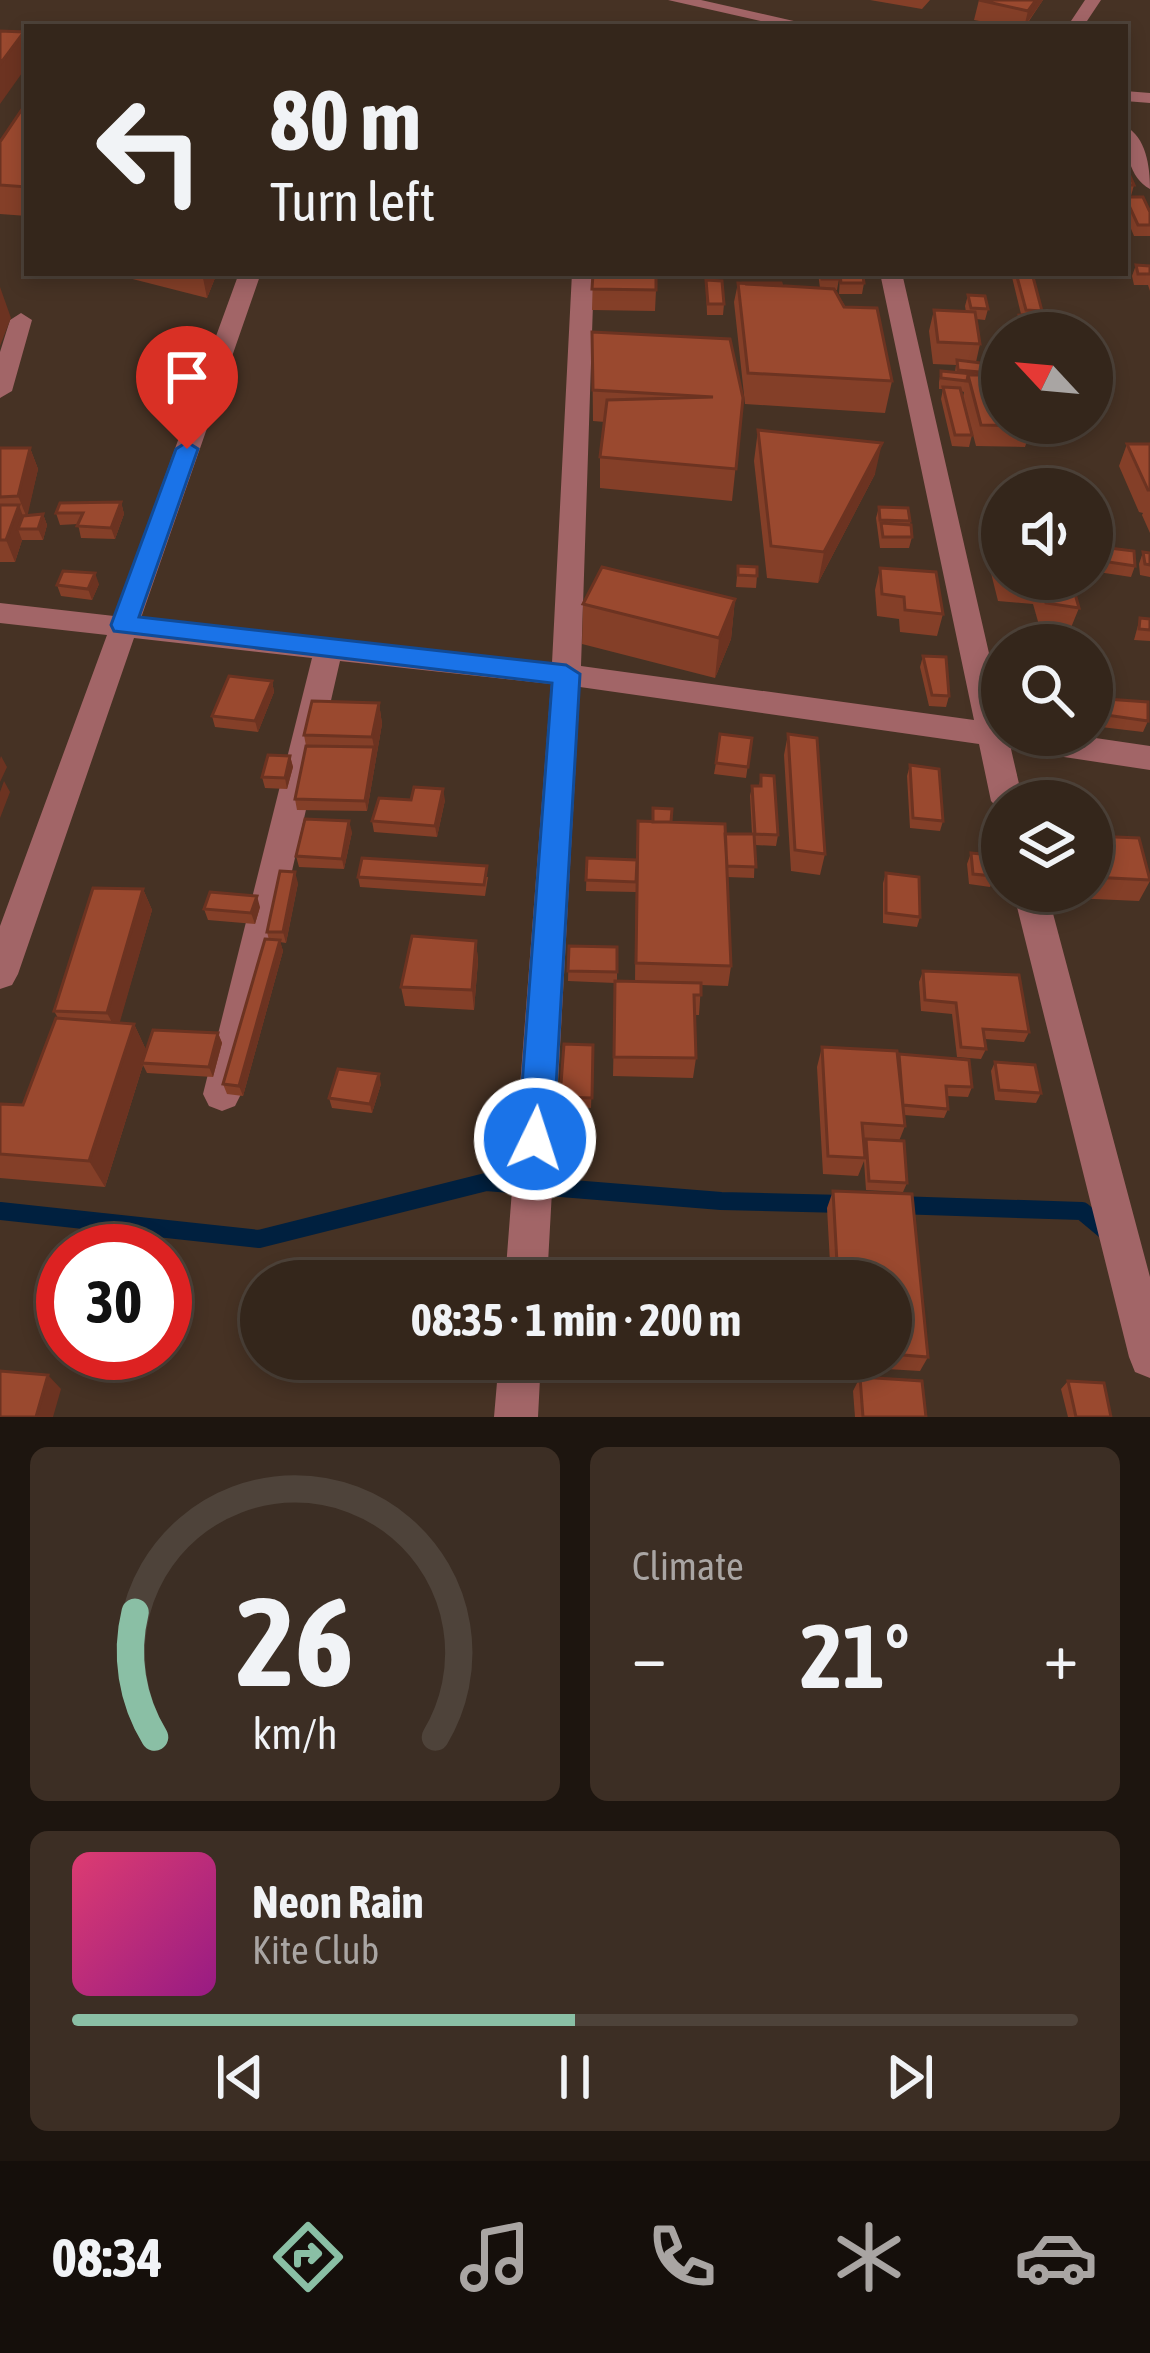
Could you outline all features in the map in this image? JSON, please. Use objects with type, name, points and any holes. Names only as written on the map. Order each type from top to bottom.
[{"type":"street","points":[[676,0],[797,24]]},
{"type":"street","points":[[1128,138],[1150,183]]},
{"type":"street","points":[[0,974],[249,276]]},
{"type":"street","points":[[527,1260],[566,674],[583,276]]},
{"type":"street","points":[[892,276],[981,692]]},
{"type":"street","points":[[0,391],[21,320]]},
{"type":"street","points":[[0,613],[566,674],[981,733]]},
{"type":"street","points":[[222,1094],[329,648]]},
{"type":"street","points":[[1113,752],[1150,758]]},
{"type":"street","points":[[1035,912],[1150,1358]]},
{"type":"street","points":[[516,1417],[519,1380]]},
{"type":"building","points":[[979,0],[1036,0],[1028,11]]},
{"type":"building","points":[[0,31],[24,32],[0,64]]},
{"type":"building","points":[[24,106],[24,187],[0,185],[0,142]]},
{"type":"building","points":[[1128,197],[1143,197],[1150,212],[1150,225],[1138,225]]},
{"type":"building","points":[[1136,265],[1150,266],[1150,274],[1138,274]]},
{"type":"building","points":[[593,276],[656,276],[656,290],[592,289]]},
{"type":"building","points":[[840,276],[863,276],[864,283],[841,283]]},
{"type":"building","points":[[1017,276],[1033,276],[1042,311],[1026,310]]},
{"type":"building","points":[[706,280],[722,281],[724,304],[708,304]]},
{"type":"building","points":[[738,283],[834,289],[844,307],[877,308],[892,381],[748,373]]},
{"type":"building","points":[[968,295],[985,296],[988,309],[971,308]]},
{"type":"building","points":[[934,310],[975,312],[980,344],[938,342]]},
{"type":"building","points":[[592,332],[730,339],[743,398],[736,469],[600,457],[607,400],[713,397],[593,390]]},
{"type":"building","points":[[957,360],[981,363],[981,372],[958,370]]},
{"type":"building","points":[[941,371],[973,375],[967,381],[941,378]]},
{"type":"building","points":[[968,375],[981,375],[981,425]]},
{"type":"building","points":[[943,387],[960,388],[972,435],[955,435]]},
{"type":"building","points":[[758,430],[882,443],[824,552],[771,546]]},
{"type":"building","points":[[1127,444],[1150,444],[1150,490],[1148,490]]},
{"type":"building","points":[[0,448],[30,448],[18,496],[0,497]]},
{"type":"building","points":[[121,502],[111,528],[77,526],[83,513],[56,513],[60,503]]},
{"type":"building","points":[[0,505],[19,505],[6,540],[0,540]]},
{"type":"building","points":[[879,507],[908,508],[910,521],[880,520]]},
{"type":"building","points":[[43,514],[38,529],[18,529],[23,516]]},
{"type":"building","points":[[881,523],[911,525],[912,537],[883,537]]},
{"type":"building","points":[[1113,548],[1134,551],[1135,566],[1113,563]]},
{"type":"building","points":[[738,566],[757,567],[757,576],[738,575]]},
{"type":"building","points":[[602,567],[735,599],[719,638],[583,604]]},
{"type":"building","points":[[880,568],[936,572],[943,614],[905,610],[904,597],[882,594]]},
{"type":"building","points":[[63,571],[95,573],[88,589],[57,585]]},
{"type":"building","points":[[1077,600],[1079,608],[1046,603]]},
{"type":"building","points":[[1140,618],[1150,619],[1150,630],[1139,629]]},
{"type":"building","points":[[923,656],[946,657],[949,696],[932,695]]},
{"type":"building","points":[[229,676],[272,681],[255,721],[212,716]]},
{"type":"building","points":[[1113,700],[1148,702],[1148,721],[1113,716]]},
{"type":"building","points":[[312,701],[379,703],[372,737],[304,735]]},
{"type":"building","points":[[720,734],[752,738],[748,767],[716,763]]},
{"type":"building","points":[[788,734],[817,738],[825,854],[795,850]]},
{"type":"building","points":[[306,746],[374,747],[365,801],[295,799]]},
{"type":"building","points":[[268,755],[290,756],[285,778],[262,777]]},
{"type":"building","points":[[910,765],[939,769],[943,821],[913,818]]},
{"type":"building","points":[[761,775],[774,776],[778,835],[755,834],[752,786],[761,786]]},
{"type":"building","points":[[414,787],[443,789],[435,826],[372,821],[379,798],[411,800]]},
{"type":"building","points":[[653,808],[672,809],[671,822],[653,822]]},
{"type":"building","points":[[305,819],[349,821],[342,859],[296,856]]},
{"type":"building","points":[[638,821],[725,824],[731,966],[636,963]]},
{"type":"building","points":[[725,834],[754,834],[756,867],[727,866]]},
{"type":"building","points":[[1113,837],[1139,838],[1150,880],[1113,878]]},
{"type":"building","points":[[971,853],[981,854],[981,875],[973,874]]},
{"type":"building","points":[[362,858],[487,866],[484,885],[358,877]]},
{"type":"building","points":[[587,858],[637,860],[636,882],[586,880]]},
{"type":"building","points":[[280,871],[295,872],[283,932],[267,932]]},
{"type":"building","points":[[886,873],[919,877],[920,917],[886,913]]},
{"type":"building","points":[[93,888],[143,889],[107,1013],[54,1011]]},
{"type":"building","points":[[210,892],[257,896],[251,913],[204,909]]},
{"type":"building","points":[[412,936],[476,941],[472,990],[401,987]]},
{"type":"building","points":[[265,939],[280,940],[239,1086],[223,1084]]},
{"type":"building","points":[[569,946],[617,947],[617,972],[568,971]]},
{"type":"building","points":[[923,971],[1019,975],[1029,1032],[983,1029],[986,1049],[961,1047],[956,1003],[925,1000]]},
{"type":"building","points":[[615,981],[701,983],[701,995],[694,995],[696,1058],[614,1057]]},
{"type":"building","points":[[56,1018],[134,1024],[89,1161],[0,1154],[0,1104],[23,1105]]},
{"type":"building","points":[[153,1030],[218,1033],[209,1067],[142,1063]]},
{"type":"building","points":[[564,1044],[593,1045],[592,1098],[560,1097]]},
{"type":"building","points":[[822,1047],[897,1051],[905,1126],[862,1123],[865,1158],[828,1156]]},
{"type":"building","points":[[899,1054],[969,1060],[972,1087],[946,1086],[948,1109],[903,1105]]},
{"type":"building","points":[[995,1062],[1035,1065],[1041,1093],[999,1090]]},
{"type":"building","points":[[338,1069],[379,1074],[370,1104],[329,1098]]},
{"type":"building","points":[[866,1139],[904,1141],[907,1183],[869,1181]]},
{"type":"building","points":[[833,1191],[912,1194],[928,1357],[912,1356],[912,1260],[837,1260]]},
{"type":"building","points":[[0,1371],[36,1374],[36,1380],[47,1380],[36,1417],[0,1417]]},
{"type":"building","points":[[860,1380],[922,1381],[926,1417],[863,1417]]},
{"type":"building","points":[[1068,1381],[1104,1383],[1111,1417],[1076,1417]]},
{"type":"waterway","points":[[0,1211],[259,1239],[486,1182],[721,1201],[844,1204]]},
{"type":"waterway","points":[[896,1205],[1082,1211],[1106,1231]]},
{"type":"route","points":[[187,449],[124,625],[566,674],[535,1139]]}]
